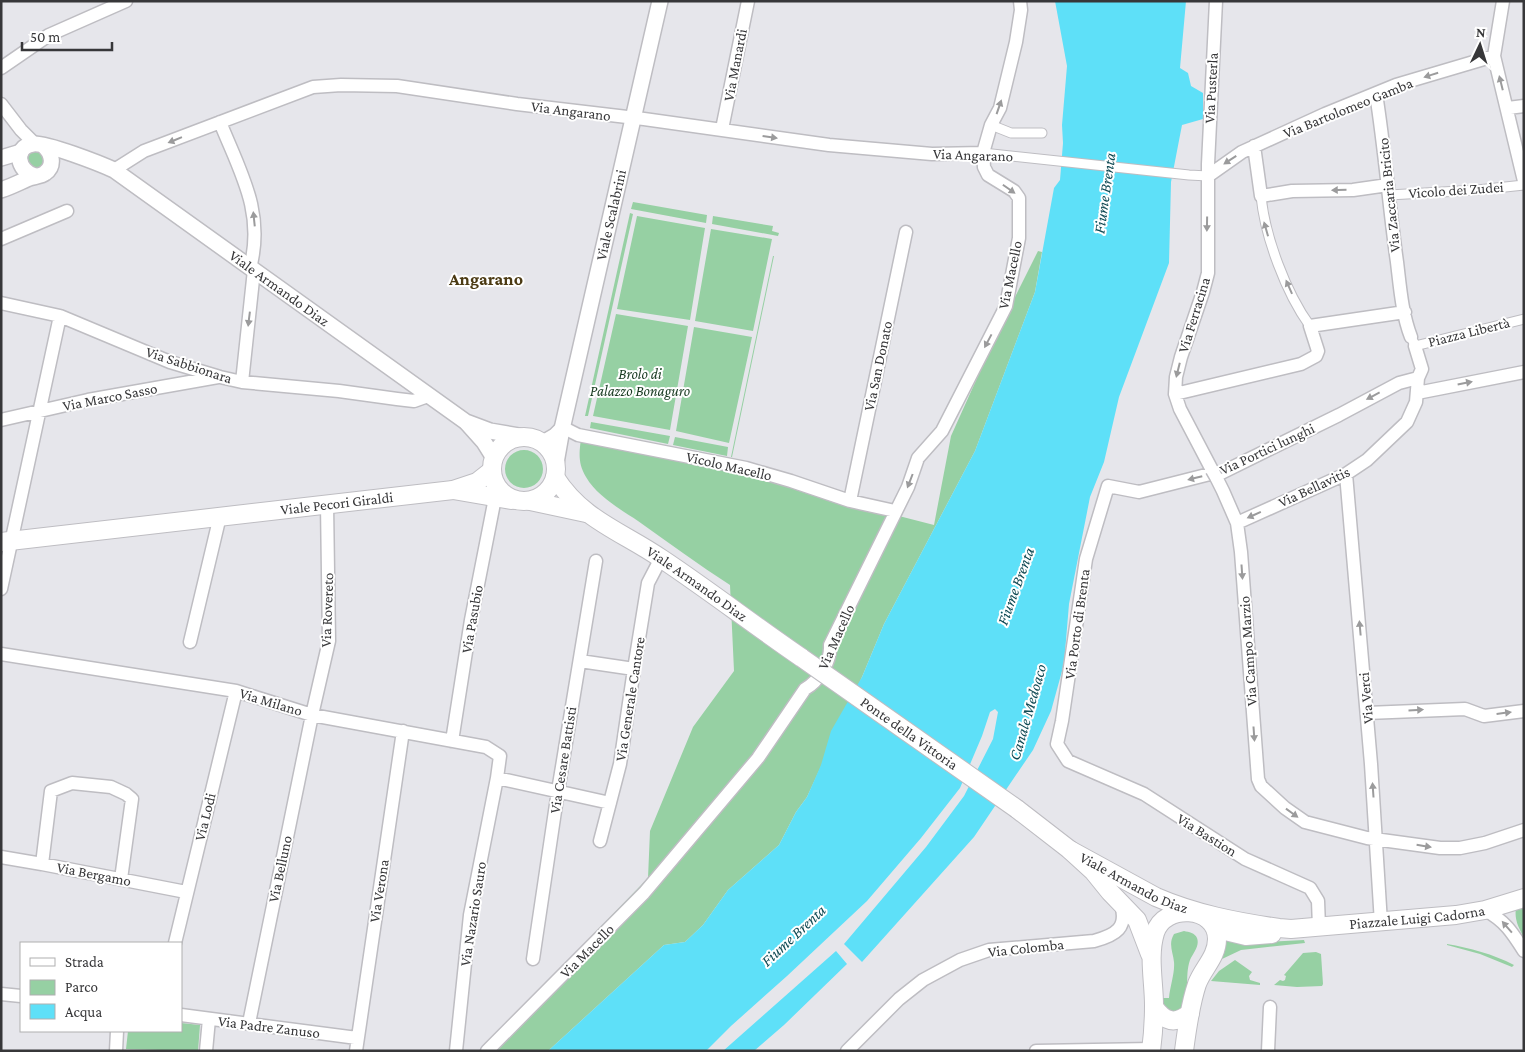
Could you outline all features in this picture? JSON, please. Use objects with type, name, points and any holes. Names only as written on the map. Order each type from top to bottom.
[{"type":"main road","name":"Viale Armando Diaz","points":[[525,437],[543,443],[550,450],[562,488],[591,517],[661,558],[802,658]]},
{"type":"main road","points":[[492,464],[497,451],[508,441],[525,437]]},
{"type":"main road","name":"Viale Pecori Giraldi","points":[[7,542],[453,490],[477,482],[492,464]]},
{"type":"main road","name":"Viale Armando Diaz","points":[[492,464],[494,481],[499,490],[507,497],[589,514]]},
{"type":"main road","points":[[523,501],[538,498],[546,493],[552,486],[556,470]]},
{"type":"main road","name":"Viale Pecori Giraldi","points":[[453,490],[523,501]]},
{"type":"main road","name":"Ponte della Vittoria","points":[[802,658],[1017,810]]},
{"type":"main road","name":"Viale Armando Diaz","points":[[1017,810],[1070,850],[1094,871],[1120,904],[1137,920],[1152,959]]},
{"type":"main road","name":"Viale Armando Diaz","points":[[1070,850],[1156,897],[1201,914]]},
{"type":"main road","name":"Viale Armando Diaz","points":[[1094,871],[1113,882],[1130,896],[1155,932]]},
{"type":"main road","points":[[1485,910],[1524,898]]},
{"type":"main road","name":"Piazzale Luigi Cadorna","points":[[1155,932],[1165,918],[1180,913],[1201,914],[1292,929],[1456,916],[1485,910]]},
{"type":"main road","points":[[1184,1051],[1190,1013],[1198,983],[1214,955],[1216,947],[1216,929],[1201,914]]},
{"type":"main road","name":"Piazzale Luigi Cadorna","points":[[1216,929],[1246,936],[1275,934],[1292,929]]},
{"type":"main road","points":[[1152,1050],[1154,1007],[1152,959],[1155,932]]},
{"type":"main road","points":[[1154,1007],[1164,1018],[1172,1021],[1181,1019],[1190,1013]]},
{"type":"street","points":[[1,68],[49,35],[126,1]]},
{"type":"street","name":"Viale Scalabrini","points":[[556,470],[562,428],[660,1]]},
{"type":"street","name":"Via Manardi","points":[[722,130],[748,1]]},
{"type":"street","name":"Via Pusterla","points":[[1208,176],[1216,1]]},
{"type":"street","points":[[1503,1],[1494,56],[1524,181]]},
{"type":"street","points":[[983,153],[991,125],[1000,108],[1016,42],[1022,7]]},
{"type":"street","name":"Via Bartolomeo Gamba","points":[[1208,176],[1230,159],[1254,146],[1325,114],[1396,86],[1494,56]]},
{"type":"street","name":"Via Angarano","points":[[114,170],[144,151],[313,87],[341,85],[398,86],[517,104],[838,146],[932,154],[983,153],[1208,176]]},
{"type":"street","name":"Via Zaccaria Bricito","points":[[1376,94],[1402,296],[1413,342]]},
{"type":"street","points":[[1,104],[21,130],[30,148]]},
{"type":"street","points":[[1508,108],[1524,106]]},
{"type":"street","name":"Via Sabbionara","points":[[1,303],[60,316],[170,362],[242,382],[255,225],[251,200],[220,122]]},
{"type":"street","points":[[991,125],[1011,133],[1042,133]]},
{"type":"street","points":[[1175,394],[1301,364],[1316,356],[1318,351],[1310,326],[1300,313],[1277,261],[1266,230],[1254,146]]},
{"type":"street","points":[[30,148],[19,157],[21,168],[34,176]]},
{"type":"street","points":[[1,158],[30,148],[51,154],[52,159],[49,169]]},
{"type":"street","name":"Viale Armando Diaz","points":[[30,148],[88,160],[114,170],[466,422],[484,442],[492,464]]},
{"type":"street","name":"Via Macello","points":[[488,1051],[644,893],[758,758],[805,689],[815,684],[831,655],[830,645],[908,487],[918,458],[942,431],[1006,306],[1019,238],[1019,198],[1014,191],[988,175],[984,168],[983,153]]},
{"type":"street","points":[[1,190],[75,160],[88,160]]},
{"type":"street","name":"Via Ferracina","points":[[1175,394],[1176,377],[1181,357],[1208,273],[1208,176]]},
{"type":"street","name":"Vicolo dei Zudei","points":[[1388,190],[1477,190],[1524,185]]},
{"type":"street","points":[[1261,196],[1292,191],[1388,190]]},
{"type":"street","points":[[1,239],[67,210]]},
{"type":"street","name":"Via San Donato","points":[[850,501],[906,232]]},
{"type":"street","points":[[1310,326],[1405,312]]},
{"type":"street","points":[[1,588],[7,542],[60,316]]},
{"type":"street","name":"Piazza Libertà","points":[[1417,393],[1418,378],[1422,368],[1413,342],[1524,319]]},
{"type":"street","points":[[1417,393],[1524,372]]},
{"type":"street","name":"Via Marco Sasso","points":[[1,420],[134,391],[220,377]]},
{"type":"street","name":"Via Portici lunghi","points":[[1108,486],[1139,492],[1210,474],[1221,473],[1399,383],[1418,378]]},
{"type":"street","points":[[242,382],[338,391],[396,400],[414,401],[428,396]]},
{"type":"street","name":"Via Bellavitis","points":[[1237,523],[1346,474],[1367,460],[1403,426],[1414,408],[1417,393]]},
{"type":"street","name":"Via Campo Marzio","points":[[1175,394],[1180,409],[1224,491],[1237,523],[1241,552],[1258,778],[1261,786],[1285,808],[1305,822],[1376,839]]},
{"type":"street","name":"Viale Armando Diaz","points":[[466,422],[490,431],[525,437]]},
{"type":"street","points":[[543,443],[555,436],[562,428]]},
{"type":"street","name":"Vicolo Macello","points":[[562,428],[578,435],[746,468],[850,501],[895,511]]},
{"type":"street","name":"Via Verci","points":[[1346,474],[1367,713],[1381,923]]},
{"type":"street","name":"Via Porto di Brenta","points":[[1068,761],[1057,744],[1086,559],[1108,486]]},
{"type":"street","name":"Via Pasubio","points":[[452,741],[471,620],[495,498]]},
{"type":"street","name":"Via Rovereto","points":[[312,715],[329,640],[327,504]]},
{"type":"street","points":[[190,642],[220,516]]},
{"type":"street","name":"Via Generale Cantore","points":[[600,841],[620,764],[648,582],[661,558]]},
{"type":"street","name":"Via Cesare Battisti","points":[[533,959],[558,791],[596,561]]},
{"type":"street","name":"Via Milano","points":[[1,654],[236,691],[312,715],[486,747],[500,756],[497,778]]},
{"type":"street","points":[[580,661],[634,669]]},
{"type":"street","name":"Via Lodi","points":[[175,942],[236,691]]},
{"type":"street","points":[[1367,713],[1465,709],[1484,716],[1524,711]]},
{"type":"street","name":"Via Belluno","points":[[249,1023],[312,715]]},
{"type":"street","name":"Via Verona","points":[[357,1045],[403,731]]},
{"type":"street","name":"Via Bastion","points":[[1068,761],[1144,794],[1245,859],[1310,888],[1318,901],[1319,927]]},
{"type":"street","points":[[497,778],[610,804]]},
{"type":"street","name":"Via Nazario Sauro","points":[[456,1051],[470,915],[497,778]]},
{"type":"street","points":[[42,864],[51,791],[72,783],[111,787],[132,799],[121,879]]},
{"type":"street","points":[[1376,839],[1440,848],[1460,848],[1485,843],[1524,830]]},
{"type":"street","name":"Via Bergamo","points":[[1,858],[42,864],[186,892]]},
{"type":"street","name":"Via Colomba","points":[[848,1051],[899,999],[923,980],[960,960],[989,950],[1094,941],[1107,938],[1118,931],[1123,922],[1124,913],[1120,904]]},
{"type":"street","name":"Piazzale Luigi Cadorna","points":[[1485,910],[1497,916],[1509,928],[1524,951]]},
{"type":"street","points":[[1,994],[20,996]]},
{"type":"street","points":[[1268,1051],[1270,1007]]},
{"type":"street","name":"Via Padre Zanuso","points":[[182,1015],[209,1020],[249,1023],[357,1045]]},
{"type":"street","points":[[206,1051],[209,1020]]},
{"type":"street","points":[[116,1051],[118,1032]]},
{"type":"street","points":[[1036,1051],[1152,1050]]},
{"type":"green space","points":[[39,150],[45,157],[43,166],[37,169],[30,168],[26,157],[29,152]]},
{"type":"green space","points":[[633,202],[707,215],[706,223],[631,209]]},
{"type":"green space","name":"Brolo di Palazzo Bonaguro","points":[[630,213],[633,214],[588,416],[585,416]]},
{"type":"green space","points":[[637,216],[705,228],[690,320],[617,309]]},
{"type":"green space","points":[[713,216],[773,226],[772,231],[779,233],[778,236],[712,224]]},
{"type":"green space","points":[[711,229],[772,239],[753,331],[695,321]]},
{"type":"green space","points":[[1038,251],[1042,252],[1035,292],[975,451],[884,624],[807,797],[796,812],[779,845],[728,890],[703,925],[685,942],[664,945],[548,1051],[480,1051],[648,878],[650,831],[693,727],[734,671],[730,585],[617,507],[596,490],[586,477],[580,463],[581,439],[722,468],[934,525],[951,436],[1000,327]]},
{"type":"green space","points":[[773,256],[774,256],[731,457]]},
{"type":"green space","name":"Brolo di Palazzo Bonaguro","points":[[616,314],[688,326],[670,430],[593,416]]},
{"type":"green space","points":[[694,327],[752,337],[729,443],[676,431]]},
{"type":"green space","points":[[591,422],[670,436],[668,444],[590,428]]},
{"type":"green space","points":[[675,437],[728,447],[727,456],[673,445]]},
{"type":"green space","points":[[524,450],[538,455],[543,469],[538,483],[524,488],[510,483],[505,469],[510,455]]},
{"type":"green space","points":[[1524,904],[1524,938],[1517,924],[1516,908]]},
{"type":"green space","points":[[1184,931],[1195,935],[1198,944],[1188,966],[1185,1005],[1182,1011],[1168,1013],[1159,998],[1169,998],[1174,966],[1171,941],[1174,934]]},
{"type":"green space","points":[[1225,939],[1249,943],[1304,940],[1305,943],[1241,950],[1222,959]]},
{"type":"green space","points":[[1447,944],[1481,952],[1514,965],[1512,967],[1480,954]]},
{"type":"green space","points":[[1316,952],[1321,954],[1322,986],[1297,987],[1274,985],[1280,980],[1285,980],[1286,976],[1284,975],[1303,953]]},
{"type":"green space","points":[[1235,960],[1252,972],[1249,976],[1250,980],[1260,983],[1260,985],[1211,981],[1219,971]]},
{"type":"green space","points":[[182,1023],[200,1025],[198,1051],[126,1049],[128,1032],[182,1032]]},
{"type":"water","points":[[1055,1],[1186,1],[1180,68],[1188,73],[1191,86],[1203,93],[1203,119],[1182,125],[1171,182],[1169,263],[1119,397],[1104,462],[1090,497],[1069,604],[1064,664],[1051,711],[1033,750],[974,837],[862,962],[844,944],[926,847],[964,796],[993,739],[998,712],[995,709],[990,712],[960,788],[921,838],[867,901],[706,1051],[548,1051],[664,945],[685,942],[703,925],[728,890],[779,845],[796,812],[807,797],[821,765],[831,731],[862,677],[884,624],[975,451],[1035,292],[1054,188],[1060,180],[1067,66]]},
{"type":"water","points":[[836,951],[847,964],[784,1025],[754,1051],[723,1051]]},
{"type":"district","name":"Angarano","points":[[486,279]]},
{"type":"water label","name":"Fiume Brenta","points":[[1104,193]]},
{"type":"water label","name":"Fiume Brenta","points":[[1015,586]]},
{"type":"water label","name":"Canale Medoaco","points":[[1027,712]]},
{"type":"water label","name":"Fiume Brenta","points":[[793,935]]}]
